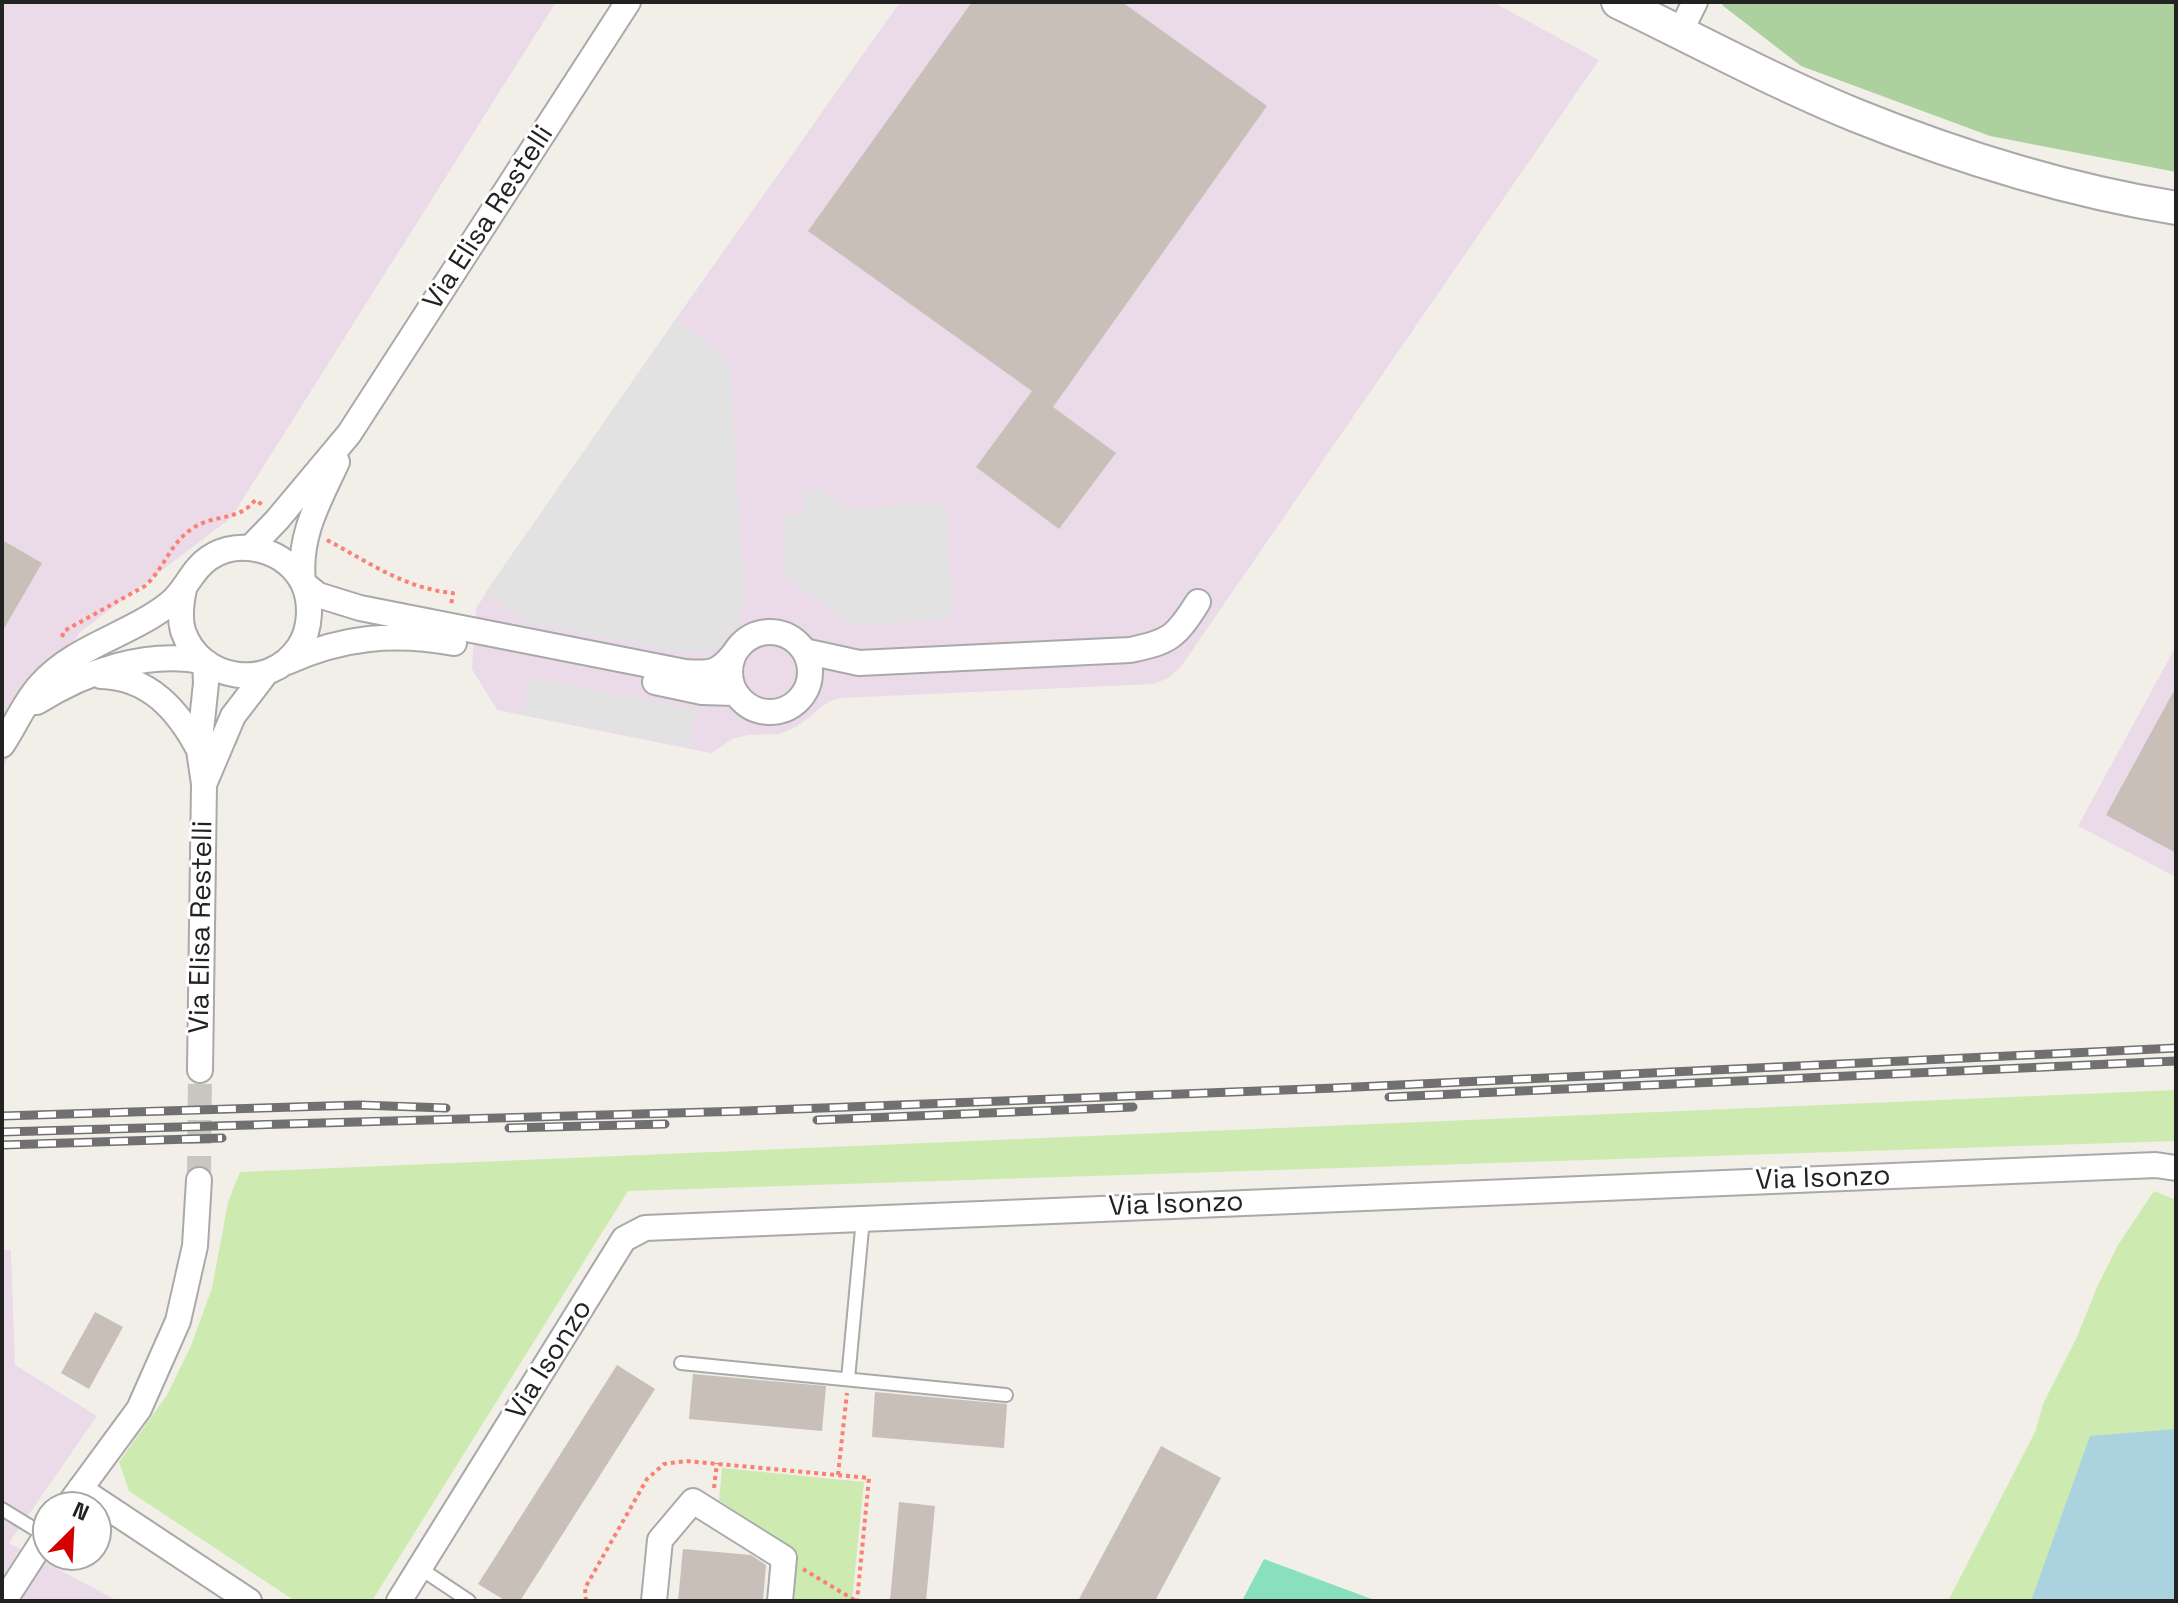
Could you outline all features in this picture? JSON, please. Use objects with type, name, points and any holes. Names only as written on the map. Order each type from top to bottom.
[{"type":"street","name":"Via Elisa Restelli","points":[[250,548],[349,434],[628,2]]},
{"type":"street","points":[[1618,2],[1852,114],[1920,140],[2047,181],[2111,197],[2176,208]]},
{"type":"street","points":[[1680,32],[1695,2]]},
{"type":"street","name":"Via Elisa Restelli","points":[[303,583],[300,562],[302,545],[349,434]]},
{"type":"street","points":[[2,745],[33,693],[56,671],[170,603],[184,589],[194,571],[210,558],[228,550],[250,548],[281,559],[318,595],[360,608],[685,672],[715,671],[723,667],[744,641],[756,634],[783,634],[795,640],[809,664],[810,678],[805,692]]},
{"type":"street","points":[[204,784],[233,716],[275,668],[300,646],[308,626],[309,604],[303,583]]},
{"type":"street","points":[[184,589],[180,609],[182,629],[191,647],[205,662],[222,672],[244,676],[275,668],[317,649],[366,637],[410,637],[702,692],[735,693]]},
{"type":"street","points":[[804,651],[859,663],[1130,650],[1161,643],[1185,623],[1198,602]]},
{"type":"street","points":[[736,651],[729,672],[735,693],[754,710],[765,712],[789,708],[822,680],[859,663]]},
{"type":"street","points":[[20,717],[31,705],[50,693],[88,676],[168,658],[205,662]]},
{"type":"street","points":[[204,784],[199,750],[206,683],[205,662]]},
{"type":"street","points":[[88,676],[113,677],[147,688],[175,711],[199,750]]},
{"type":"street","name":"Via Elisa Restelli","points":[[200,1070],[204,784]]},
{"type":"street","name":"Via Isonzo","points":[[399,1601],[624,1239],[645,1228],[2166,1167]]},
{"type":"street","points":[[79,1491],[139,1409],[178,1321],[195,1246],[199,1180]]},
{"type":"street","points":[[654,1601],[660,1540],[693,1501],[784,1558],[780,1601]]},
{"type":"street","points":[[112,1520],[249,1601]]},
{"type":"street","points":[[4,1601],[32,1557]]},
{"type":"lane","points":[[848,1379],[863,1218]]},
{"type":"lane","points":[[681,1363],[1006,1395]]},
{"type":"lane","points":[[2,1509],[32,1526]]},
{"type":"lane","points":[[421,1569],[469,1601]]},
{"type":"path","points":[[838,1475],[848,1379]]},
{"type":"path","points":[[784,1558],[856,1601],[869,1478]]},
{"type":"shaded area","points":[[2,2],[556,2],[231,518],[79,633],[2,769]]},
{"type":"shaded area","points":[[900,2],[1493,2],[1599,60],[1180,668],[1168,678],[1154,684],[840,698],[828,702],[798,726],[780,734],[732,739],[711,753],[497,710],[472,669],[476,608]]},
{"type":"shaded area","points":[[675,320],[718,351],[730,367],[744,599],[739,622],[718,647],[687,653],[529,623],[485,593]]},
{"type":"shaded area","points":[[821,490],[846,508],[946,504],[952,619],[852,625],[785,576],[782,515],[804,514],[803,491]]},
{"type":"shaded area","points":[[2176,646],[2176,877],[2078,826]]},
{"type":"shaded area","points":[[530,678],[697,710],[689,746],[523,714]]},
{"type":"shaded area","points":[[2,1250],[11,1250],[15,1365],[97,1416],[45,1491],[32,1491],[32,1510],[9,1543],[32,1555],[32,1571],[62,1571],[118,1601],[2,1601]]},
{"type":"green space","points":[[1724,2],[2176,2],[2176,172],[1990,136],[1801,66],[1722,5]]},
{"type":"green space","points":[[2176,1090],[2176,1141],[628,1191],[372,1601],[295,1601],[129,1491],[119,1462],[167,1395],[191,1346],[212,1288],[228,1202],[240,1172]]},
{"type":"green space","points":[[2154,1191],[2176,1200],[2176,1601],[1948,1601],[2036,1430],[2043,1404],[2118,1245]]},
{"type":"green space","points":[[722,1468],[864,1482],[852,1601],[794,1601],[798,1553],[719,1500]]},
{"type":"green space","points":[[1264,1559],[1377,1601],[1242,1601]]},
{"type":"water","points":[[2176,1429],[2176,1601],[2031,1601],[2090,1436]]},
{"type":"building","points":[[972,2],[1122,2],[1267,106],[1053,407],[1116,453],[1059,529],[976,467],[1032,391],[808,231]]},
{"type":"building","points":[[2,540],[42,563],[2,632]]},
{"type":"building","points":[[2176,687],[2176,853],[2106,815]]},
{"type":"building","points":[[95,1312],[123,1327],[89,1389],[61,1373]]},
{"type":"building","points":[[617,1365],[655,1389],[520,1601],[506,1601],[478,1584]]},
{"type":"building","points":[[693,1374],[826,1386],[822,1431],[689,1419]]},
{"type":"building","points":[[875,1392],[1007,1404],[1004,1448],[872,1437]]},
{"type":"building","points":[[1161,1446],[1221,1478],[1155,1601],[1078,1601]]},
{"type":"building","points":[[899,1502],[935,1506],[926,1601],[890,1601]]},
{"type":"building","points":[[683,1549],[751,1555],[766,1565],[763,1601],[678,1601]]},
{"type":"tunnel","points":[[199,1180],[200,1070]]},
{"type":"railway","points":[[2,1132],[745,1111],[1335,1088],[2176,1048]]},
{"type":"railway","points":[[1389,1097],[2176,1061]]},
{"type":"railway","points":[[2,1116],[359,1105],[446,1108]]},
{"type":"railway","points":[[817,1120],[1133,1107]]},
{"type":"railway","points":[[509,1128],[665,1124]]},
{"type":"railway","points":[[2,1145],[222,1138]]}]
